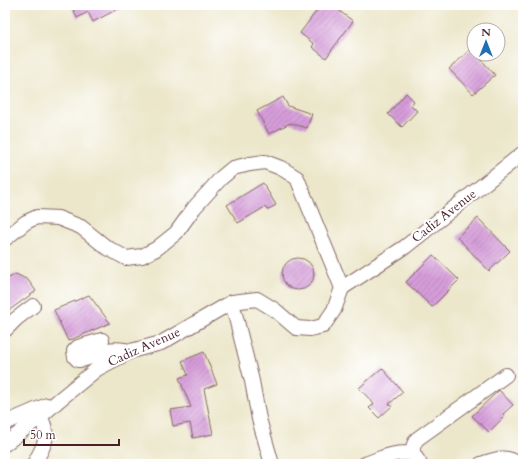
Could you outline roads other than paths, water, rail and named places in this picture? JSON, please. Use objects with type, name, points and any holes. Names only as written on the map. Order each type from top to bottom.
[{"type":"street","name":"Cadiz Avenue","points":[[342,288],[405,247],[523,153]]},
{"type":"street","points":[[5,239],[26,222],[37,217],[58,218],[81,228],[106,247],[126,258],[142,256],[156,249],[176,233],[194,208],[221,178],[233,168],[265,162],[281,168],[297,178],[342,288],[334,310],[323,326],[310,329],[296,328],[274,310],[257,299],[232,302],[252,381],[259,419],[272,464]]},
{"type":"street","name":"Cadiz Avenue","points":[[5,444],[97,369],[131,351],[161,342],[232,302]]},
{"type":"street","points":[[5,330],[33,306]]},
{"type":"street","points":[[102,340],[78,347],[74,351],[75,357],[78,360],[84,361],[107,350],[116,349],[131,351]]},
{"type":"street","points":[[416,459],[413,445],[417,439],[506,375]]},
{"type":"street","points":[[5,423],[59,400]]},
{"type":"street","points":[[34,464],[43,446],[46,434],[45,425],[40,417]]},
{"type":"street","points":[[365,464],[392,454],[403,452],[416,459]]},
{"type":"street","points":[[481,464],[504,457],[518,464]]}]
